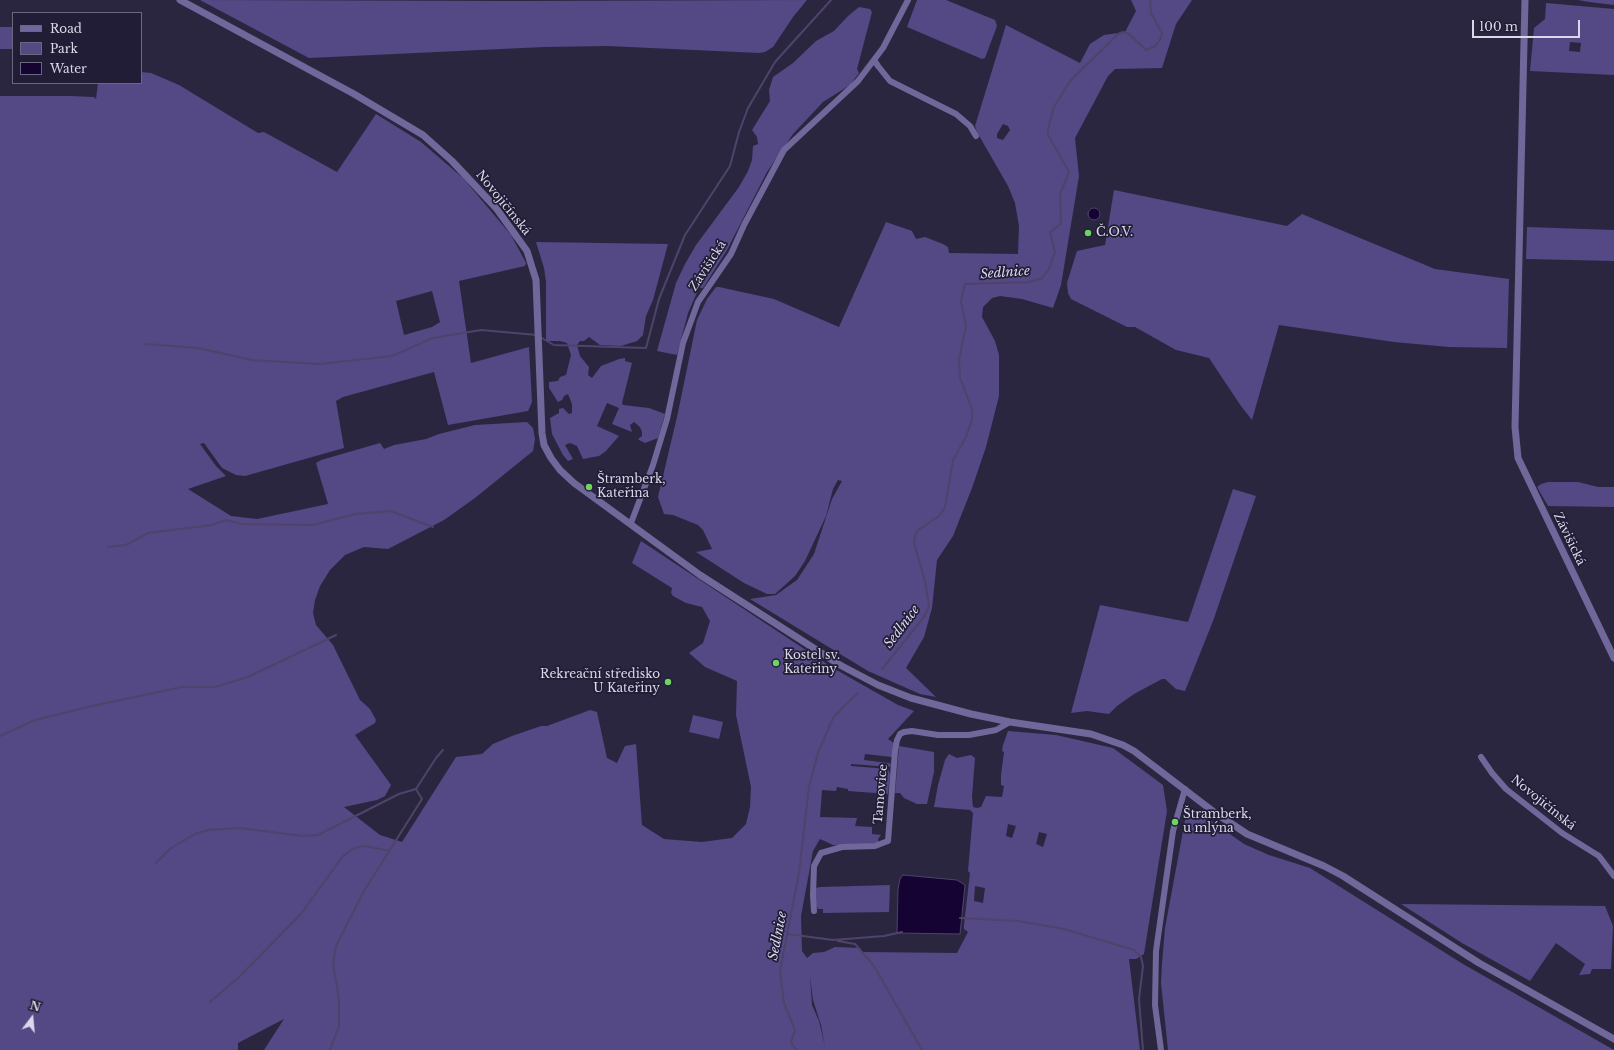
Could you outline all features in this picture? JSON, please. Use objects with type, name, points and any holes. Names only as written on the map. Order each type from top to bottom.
[{"type":"street","name":"Novojičínská","points":[[180,0],[354,94],[422,135],[452,161],[496,208],[527,251],[536,280],[541,425],[544,445],[555,465],[565,475],[700,575],[864,679],[911,698],[971,714],[1010,722],[1091,734],[1112,740],[1134,751],[1214,812],[1247,834],[1324,866],[1343,876],[1479,963],[1611,1038]]},
{"type":"street","name":"Závišická","points":[[630,523],[653,465],[667,419],[683,343],[698,302],[731,254],[744,225],[784,150],[858,81],[883,48],[908,0]]},
{"type":"street","name":"Závišická","points":[[1525,0],[1515,427],[1518,458],[1614,658]]},
{"type":"street","points":[[874,60],[890,81],[956,114],[970,126],[976,136]]},
{"type":"street","name":"Tamovice","points":[[814,911],[814,866],[821,853],[842,847],[875,846],[888,841],[895,751],[900,734],[912,731],[938,735],[969,735],[996,730],[1010,722]]},
{"type":"street","name":"Novojičínská","points":[[1481,757],[1506,789],[1562,833],[1599,856],[1614,876]]},
{"type":"street","points":[[1161,1050],[1155,1005],[1156,952],[1173,831],[1185,789]]},
{"type":"green space","points":[[200,0],[807,0],[793,17],[773,47],[765,52],[759,53],[608,46],[544,47],[309,58]]},
{"type":"green space","points":[[917,0],[946,0],[995,20],[997,26],[985,58],[982,59],[907,27]]},
{"type":"green space","points":[[1131,0],[1192,0],[1176,24],[1162,68],[1115,69],[1108,76],[1075,138],[1079,176],[1061,285],[1053,308],[1022,299],[1000,296],[992,298],[983,307],[982,317],[995,341],[999,355],[999,396],[986,447],[972,488],[953,536],[937,560],[932,608],[924,637],[906,668],[936,697],[920,694],[868,671],[750,599],[776,595],[797,580],[814,554],[832,499],[842,481],[838,480],[833,489],[826,516],[805,561],[795,576],[775,594],[767,594],[744,583],[696,552],[712,549],[703,530],[698,525],[673,515],[664,514],[658,497],[677,417],[697,320],[707,299],[716,287],[719,287],[774,299],[839,327],[886,222],[912,231],[916,239],[925,237],[943,244],[948,247],[949,253],[1018,254],[1019,226],[1015,203],[1008,186],[975,126],[1006,25],[1080,63],[1090,44],[1104,35],[1125,32],[1136,11]],"holes":[[[1003,124],[1008,126],[1010,130],[1003,140],[997,138],[997,134]]]},
{"type":"green space","points":[[1578,0],[1614,0],[1614,5],[1589,2]]},
{"type":"green space","points":[[1546,3],[1614,9],[1614,75],[1530,71],[1534,28],[1545,19]],"holes":[[[1570,42],[1581,43],[1580,52],[1569,51]]]},
{"type":"green space","points":[[859,7],[870,9],[872,12],[857,69],[859,73],[850,85],[823,102],[793,134],[767,172],[727,250],[703,288],[699,288],[688,313],[677,355],[657,351],[676,283],[685,264],[696,245],[739,187],[748,171],[752,160],[753,146],[758,144],[757,137],[752,130],[770,101],[769,90],[773,77],[793,63],[816,41],[834,31]]},
{"type":"green space","points":[[0,27],[12,27],[12,49],[0,49]]},
{"type":"green space","points":[[142,72],[151,73],[179,85],[258,133],[264,132],[337,172],[376,114],[421,142],[463,178],[511,235],[526,263],[525,266],[459,281],[471,363],[529,347],[532,402],[528,411],[448,425],[434,372],[343,397],[336,401],[344,448],[245,476],[236,475],[222,468],[204,443],[200,444],[216,466],[226,476],[188,489],[231,516],[257,519],[328,504],[316,463],[321,460],[380,443],[384,449],[394,445],[426,439],[439,434],[475,425],[527,422],[533,428],[535,439],[533,451],[475,498],[444,520],[388,549],[364,547],[345,555],[330,570],[320,586],[315,600],[313,613],[316,625],[333,645],[360,700],[370,709],[376,720],[375,723],[355,735],[391,785],[385,796],[377,800],[344,807],[380,835],[402,842],[456,757],[482,754],[493,744],[512,736],[541,726],[547,726],[590,710],[597,712],[607,758],[617,763],[625,746],[636,744],[642,825],[664,839],[702,842],[732,838],[746,824],[750,807],[751,787],[736,715],[737,681],[705,667],[689,653],[703,643],[710,621],[702,607],[686,603],[673,596],[671,593],[672,588],[632,563],[641,541],[833,668],[898,705],[914,711],[888,739],[894,743],[892,757],[865,754],[864,760],[888,763],[891,764],[890,767],[851,764],[851,766],[888,769],[890,774],[888,794],[848,791],[848,789],[837,787],[836,791],[822,790],[820,817],[857,818],[855,826],[872,827],[872,834],[881,835],[878,839],[879,843],[848,846],[833,845],[820,839],[813,851],[801,916],[802,951],[807,958],[813,953],[824,952],[835,947],[860,948],[862,952],[957,953],[968,932],[964,929],[964,925],[970,873],[968,871],[973,813],[970,810],[934,807],[945,760],[949,754],[957,758],[971,755],[975,758],[972,797],[973,807],[977,808],[981,807],[986,796],[1002,797],[1004,786],[1001,785],[1001,775],[1004,752],[1002,751],[1008,731],[1056,735],[1113,748],[1163,785],[1167,811],[1144,954],[1136,959],[1129,959],[1140,1050],[264,1050],[284,1019],[238,1043],[238,1050],[0,1050],[0,96],[70,96],[94,97],[96,99],[98,84],[142,84]],"holes":[[[432,291],[440,322],[432,327],[404,335],[396,301]],[[1008,824],[1016,826],[1012,838],[1006,836]],[[1039,832],[1047,834],[1043,847],[1036,844]],[[975,886],[985,888],[983,903],[974,901]],[[810,976],[813,1000],[821,1025],[825,1046],[819,1021],[812,1005]]]},
{"type":"green space","points":[[1114,190],[1287,226],[1302,214],[1435,269],[1509,279],[1507,348],[1449,347],[1394,342],[1279,325],[1252,420],[1209,358],[1176,350],[1135,327],[1127,327],[1071,299],[1068,293],[1067,283],[1077,251],[1105,245]]},
{"type":"green space","points":[[1527,227],[1614,230],[1614,261],[1526,259]]},
{"type":"green space","points":[[536,242],[668,244],[653,300],[646,316],[643,335],[637,341],[621,346],[600,345],[589,337],[584,341],[580,341],[577,345],[580,356],[589,367],[588,375],[592,378],[601,366],[619,359],[625,358],[625,361],[632,363],[622,403],[623,405],[649,408],[665,414],[658,438],[645,443],[638,439],[642,436],[642,432],[640,427],[634,422],[630,425],[632,432],[612,424],[619,408],[607,403],[597,426],[619,436],[606,451],[599,456],[583,459],[577,446],[570,443],[565,445],[573,459],[568,461],[563,455],[552,434],[550,418],[559,413],[559,409],[563,408],[569,414],[572,413],[572,404],[568,394],[558,402],[549,388],[549,382],[558,381],[560,377],[566,375],[571,355],[567,343],[560,341],[546,341],[546,282],[544,268]]},
{"type":"green space","points":[[1548,482],[1578,482],[1598,487],[1614,487],[1614,507],[1548,506],[1537,487]]},
{"type":"green space","points":[[1233,489],[1256,496],[1213,621],[1185,691],[1176,689],[1165,679],[1162,679],[1134,694],[1117,706],[1109,714],[1087,711],[1071,713],[1100,605],[1188,622]]},
{"type":"green space","points":[[693,715],[723,722],[719,739],[689,732]]},
{"type":"green space","points":[[899,746],[934,752],[934,772],[927,804],[917,804],[904,798],[900,793],[895,793]]},
{"type":"green space","points":[[1188,809],[1203,815],[1244,844],[1269,855],[1310,868],[1463,964],[1614,1050],[1168,1050],[1161,983],[1162,964],[1165,928]]},
{"type":"green space","points":[[890,885],[889,912],[823,913],[823,909],[818,909],[814,901],[815,888]]},
{"type":"green space","points":[[1401,904],[1605,906],[1613,926],[1611,969],[1592,969],[1590,974],[1579,975],[1585,964],[1556,943],[1530,981],[1462,943]]},
{"type":"water","points":[[1094,208],[1098,210],[1100,214],[1098,218],[1094,220],[1090,218],[1088,214],[1090,210]]},
{"type":"water","points":[[903,875],[957,880],[965,885],[960,934],[897,933],[898,889],[900,879]]},
{"type":"waterway","points":[[540,337],[554,345],[646,348],[659,299],[685,235],[730,166],[739,132],[748,108],[775,62],[831,0]]},
{"type":"waterway","name":"Sedlnice","points":[[882,669],[924,617],[929,606],[925,581],[914,543],[915,536],[917,531],[939,516],[945,507],[953,460],[966,437],[972,420],[972,409],[960,378],[959,360],[966,326],[961,301],[965,284],[1029,282],[1042,278],[1049,269],[1055,252],[1050,233],[1061,223],[1060,194],[1069,172],[1048,135],[1048,129],[1054,107],[1070,81],[1118,34],[1123,32],[1129,34],[1146,50],[1155,46],[1160,40],[1162,33],[1151,13],[1150,0]]},
{"type":"waterway","points":[[145,344],[198,348],[252,360],[320,364],[392,356],[433,338],[481,330],[537,335]]},
{"type":"waterway","points":[[108,547],[126,545],[148,533],[212,525],[226,520],[242,524],[313,525],[355,514],[390,511],[433,527]]},
{"type":"waterway","points":[[0,736],[35,720],[92,706],[182,687],[215,687],[248,677],[336,635]]},
{"type":"waterway","name":"Sedlnice","points":[[796,1050],[791,1042],[795,1030],[784,1003],[780,971],[799,873],[809,787],[818,753],[833,718],[858,693]]},
{"type":"waterway","points":[[156,863],[171,848],[195,834],[208,830],[240,828],[302,836],[318,835],[399,794],[416,789],[436,758],[443,750]]},
{"type":"waterway","points":[[330,1050],[339,1026],[339,1000],[333,963],[336,946],[364,891],[422,799],[416,789]]},
{"type":"waterway","points":[[210,1002],[239,977],[300,915],[343,856],[354,848],[365,846],[390,851]]},
{"type":"waterway","points":[[960,918],[1018,921],[1064,929],[1134,950],[1141,957],[1143,966],[1139,999],[1143,1050]]},
{"type":"waterway","points":[[788,934],[833,940],[884,936],[902,932]]},
{"type":"waterway","points":[[838,941],[855,944],[874,966],[922,1050]]},
{"type":"place","name":"Č.O.V.","points":[[1088,233]]},
{"type":"place","name":"Štramberk, Kateřina","points":[[589,487]]},
{"type":"place","name":"Kostel sv. Kateřiny","points":[[776,663]]},
{"type":"place","name":"Rekreační středisko U Kateřiny","points":[[668,682]]},
{"type":"place","name":"Štramberk, u mlýna","points":[[1175,822]]}]
